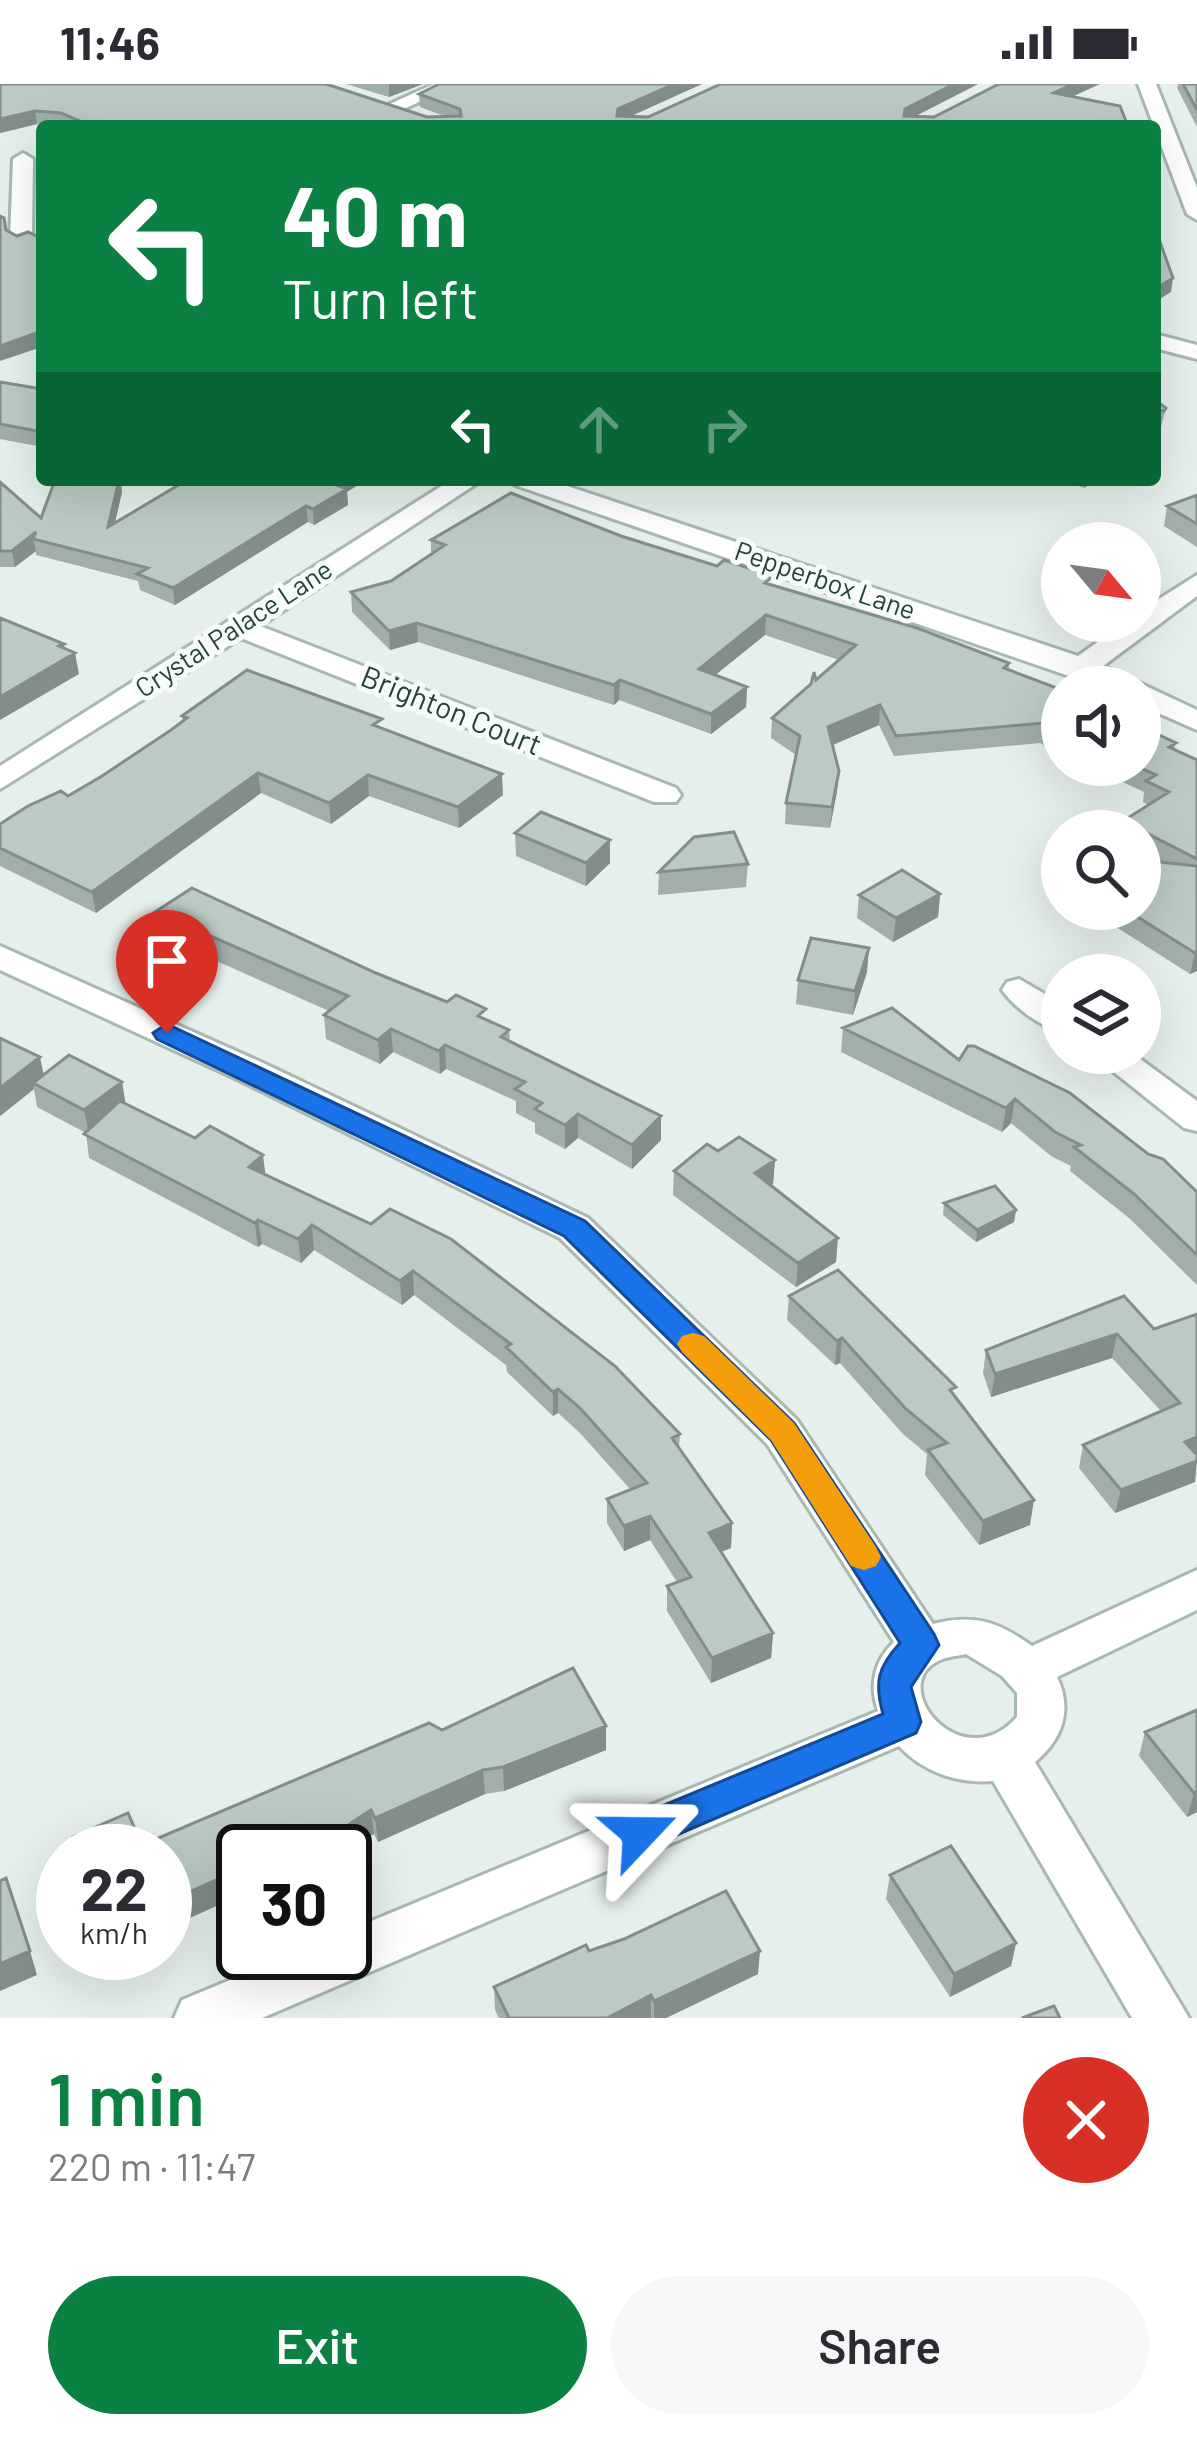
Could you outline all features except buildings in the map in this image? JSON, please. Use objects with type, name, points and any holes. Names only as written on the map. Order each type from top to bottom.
[{"type":"street","points":[[429,120],[380,105],[450,84]]},
{"type":"street","points":[[1147,84],[1161,120]]},
{"type":"street","points":[[1161,120],[1197,214]]},
{"type":"street","points":[[21,240],[23,159]]},
{"type":"street","points":[[1161,343],[1197,352]]},
{"type":"street","name":"Crystal Palace Lane","points":[[0,780],[461,486]]},
{"type":"street","name":"Pepperbox Lane","points":[[542,486],[1079,666]]},
{"type":"street","points":[[1083,666],[1197,583]]},
{"type":"street","name":"Brighton Court","points":[[238,627],[664,795]]},
{"type":"street","points":[[1161,704],[1197,721]]},
{"type":"street","points":[[0,957],[250,1071],[574,1228],[782,1432],[921,1645]]},
{"type":"street","points":[[1019,990],[1041,1006]]},
{"type":"street","points":[[1136,1074],[1197,1119]]},
{"type":"street","points":[[1030,1669],[1197,1589]]},
{"type":"street","points":[[966,1635],[990,1640],[1030,1669],[1039,1688],[1036,1728],[1023,1744],[982,1760],[937,1751],[903,1722],[893,1687],[898,1670],[921,1645],[966,1635]]},
{"type":"street","points":[[201,2018],[903,1722]]},
{"type":"street","points":[[1004,1755],[1162,2018]]},
{"type":"slow traffic","points":[[693,1344],[782,1432],[864,1557]]},
{"type":"route","points":[[167,1033],[574,1228],[782,1432],[921,1645],[907,1656],[893,1687],[903,1722],[640,1833]]}]
